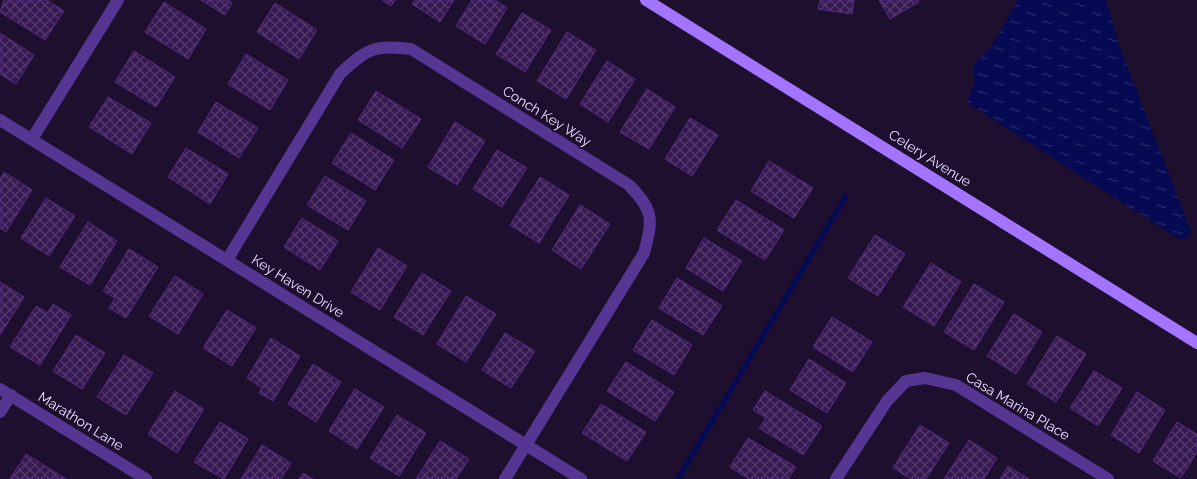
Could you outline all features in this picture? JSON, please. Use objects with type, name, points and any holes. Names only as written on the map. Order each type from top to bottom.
[{"type":"main road","name":"Celery Avenue","points":[[646,0],[661,4],[1197,343]]},
{"type":"street","points":[[32,139],[118,0]]},
{"type":"street","name":"Conch Key Way","points":[[227,260],[340,74],[361,54],[387,46],[412,49],[629,185],[645,202],[652,224],[644,253],[504,479]]},
{"type":"street","name":"Key Haven Drive","points":[[0,120],[581,479]]},
{"type":"street","name":"Casa Marina Place","points":[[836,479],[887,401],[906,381],[925,378],[956,385],[1108,479]]},
{"type":"street","points":[[0,412],[5,392]]},
{"type":"street","name":"Marathon Lane","points":[[5,392],[146,479]]},
{"type":"water","points":[[1018,0],[1106,0],[1120,48],[1191,231],[1186,239],[1179,239],[967,103],[975,81],[973,69],[975,62],[991,47]]},
{"type":"building","points":[[4,0],[47,0],[64,11],[45,40],[0,12]]},
{"type":"building","points":[[201,0],[228,0],[232,3],[225,15]]},
{"type":"building","points":[[382,0],[395,0],[391,6]]},
{"type":"building","points":[[415,0],[454,0],[440,22],[412,4]]},
{"type":"building","points":[[472,0],[495,0],[507,8],[485,44],[456,26]]},
{"type":"building","points":[[820,0],[854,0],[852,14],[818,9]]},
{"type":"building","points":[[879,0],[918,0],[919,2],[890,19]]},
{"type":"building","points":[[164,2],[206,29],[188,59],[145,32]]},
{"type":"building","points":[[275,3],[317,30],[299,59],[257,32]]},
{"type":"building","points":[[522,13],[551,30],[525,72],[496,54]]},
{"type":"building","points":[[567,32],[596,50],[566,99],[537,81]]},
{"type":"building","points":[[0,33],[34,55],[16,84],[0,74]]},
{"type":"building","points":[[134,51],[175,77],[156,107],[115,82]]},
{"type":"building","points":[[246,54],[288,80],[270,110],[228,84]]},
{"type":"building","points":[[607,61],[635,79],[608,122],[580,104]]},
{"type":"building","points":[[647,89],[675,107],[649,149],[620,132]]},
{"type":"building","points":[[376,91],[421,119],[402,148],[358,120]]},
{"type":"building","points":[[108,97],[151,123],[132,154],[89,127]]},
{"type":"building","points":[[216,102],[258,128],[239,158],[198,132]]},
{"type":"building","points":[[690,118],[718,135],[692,176],[665,159]]},
{"type":"building","points":[[455,122],[485,141],[457,185],[428,167]]},
{"type":"building","points":[[351,133],[394,160],[375,190],[332,163]]},
{"type":"building","points":[[186,148],[228,174],[210,204],[168,177]]},
{"type":"building","points":[[497,150],[527,168],[502,207],[473,189]]},
{"type":"building","points":[[769,161],[813,188],[794,218],[751,191]]},
{"type":"building","points":[[4,172],[32,190],[6,232],[0,228],[0,179]]},
{"type":"building","points":[[325,176],[366,201],[348,230],[307,205]]},
{"type":"building","points":[[540,177],[569,195],[539,243],[510,225]]},
{"type":"building","points":[[46,198],[75,216],[49,256],[21,238]]},
{"type":"building","points":[[736,200],[784,230],[765,260],[717,230]]},
{"type":"building","points":[[580,205],[610,224],[581,269],[552,250]]},
{"type":"building","points":[[302,218],[338,241],[320,270],[284,247]]},
{"type":"building","points":[[88,222],[117,241],[90,285],[60,267]]},
{"type":"building","points":[[875,235],[905,254],[878,296],[848,278]]},
{"type":"building","points":[[704,238],[742,261],[723,291],[686,268]]},
{"type":"building","points":[[378,248],[407,266],[380,310],[351,292]]},
{"type":"building","points":[[129,249],[158,267],[126,318],[109,308],[115,298],[103,291]]},
{"type":"building","points":[[931,263],[961,282],[934,326],[903,307]]},
{"type":"building","points":[[422,273],[451,291],[423,335],[394,317]]},
{"type":"building","points":[[175,276],[203,294],[178,334],[149,316]]},
{"type":"building","points":[[677,278],[722,306],[703,335],[659,308]]},
{"type":"building","points":[[0,282],[24,297],[0,335]]},
{"type":"building","points":[[974,284],[1004,302],[974,350],[944,332]]},
{"type":"building","points":[[466,296],[496,314],[466,362],[437,344]]},
{"type":"building","points":[[53,304],[71,315],[40,365],[10,347],[36,306],[47,313]]},
{"type":"building","points":[[227,310],[256,328],[232,366],[203,348]]},
{"type":"building","points":[[1014,314],[1042,332],[1016,374],[987,356]]},
{"type":"building","points":[[832,317],[872,342],[853,372],[813,347]]},
{"type":"building","points":[[652,320],[692,345],[674,375],[633,350]]},
{"type":"building","points":[[505,333],[535,351],[511,388],[482,370]]},
{"type":"building","points":[[76,335],[105,353],[82,389],[53,371]]},
{"type":"building","points":[[1057,336],[1086,354],[1056,402],[1027,384]]},
{"type":"building","points":[[271,338],[300,356],[273,401],[259,393],[262,388],[247,378]]},
{"type":"building","points":[[124,355],[153,373],[126,415],[97,397]]},
{"type":"building","points":[[809,359],[846,383],[827,413],[790,390]]},
{"type":"building","points":[[626,362],[674,392],[655,421],[607,391]]},
{"type":"building","points":[[313,364],[341,382],[316,422],[288,404]]},
{"type":"building","points":[[1094,371],[1122,388],[1098,426],[1070,408]]},
{"type":"building","points":[[355,389],[384,407],[357,449],[329,431]]},
{"type":"building","points":[[175,391],[204,409],[177,453],[148,434]]},
{"type":"building","points":[[765,391],[822,426],[803,455],[759,428],[766,418],[753,410]]},
{"type":"building","points":[[1137,392],[1165,410],[1139,453],[1111,435]]},
{"type":"building","points":[[601,404],[646,432],[627,461],[582,433]]},
{"type":"building","points":[[397,415],[426,433],[399,476],[370,458]]},
{"type":"building","points":[[220,422],[248,439],[224,479],[194,462]]},
{"type":"building","points":[[1177,422],[1197,434],[1197,452],[1181,478],[1153,461]]},
{"type":"building","points":[[920,425],[949,443],[926,479],[911,479],[893,468]]},
{"type":"building","points":[[748,438],[796,467],[788,479],[749,479],[730,467]]},
{"type":"building","points":[[969,440],[997,458],[984,479],[944,479]]},
{"type":"building","points":[[440,441],[469,459],[456,479],[416,479]]},
{"type":"building","points":[[262,445],[291,463],[281,479],[241,479]]},
{"type":"building","points":[[26,454],[66,479],[10,479]]},
{"type":"building","points":[[1008,466],[1029,479],[1000,479]]},
{"type":"building","points":[[303,473],[313,479],[299,479]]},
{"type":"waterway","points":[[678,479],[846,196]]}]
